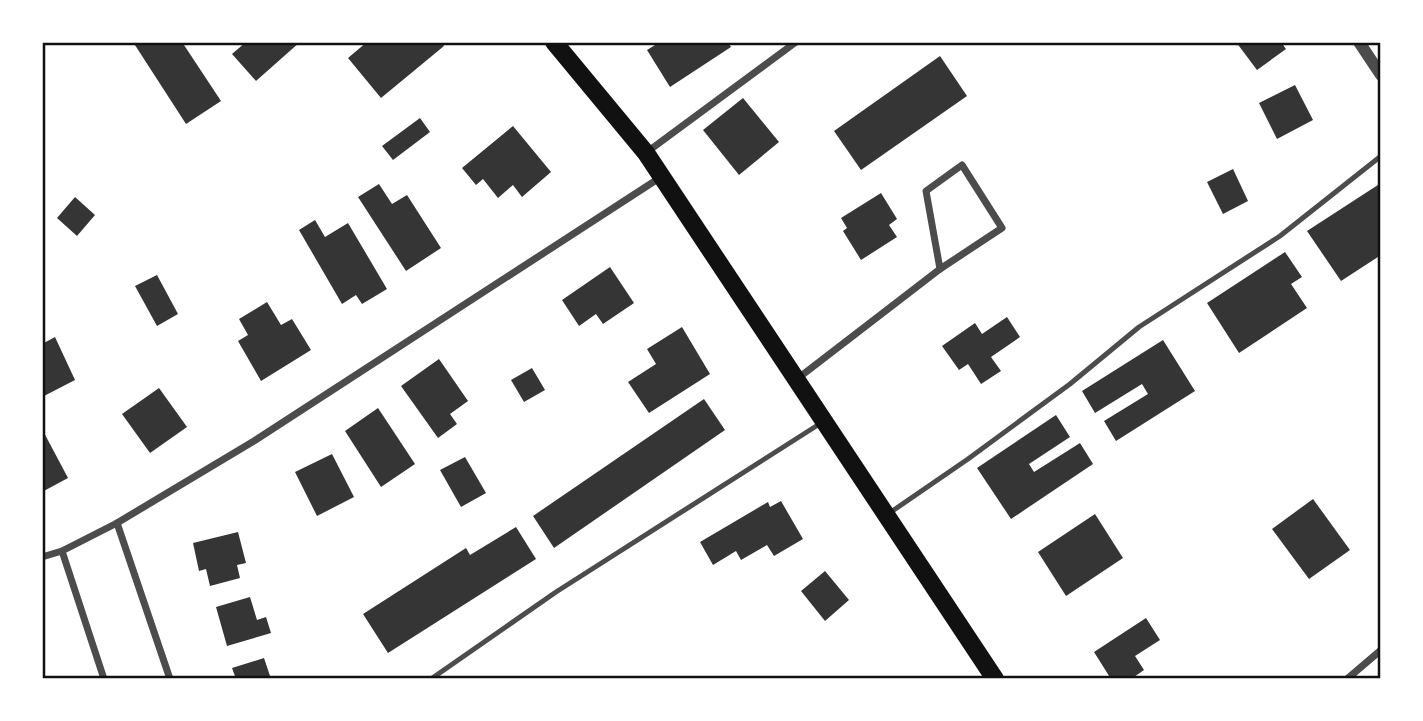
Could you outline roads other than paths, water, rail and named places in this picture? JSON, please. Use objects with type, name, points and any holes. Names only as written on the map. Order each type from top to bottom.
[{"type":"main road","points":[[554,42],[662,176],[995,679]]},
{"type":"street","points":[[646,153],[796,42]]},
{"type":"street","points":[[1359,42],[1381,75]]},
{"type":"street","points":[[796,379],[940,269],[1003,228],[962,165],[926,191],[940,269]]},
{"type":"street","points":[[42,557],[62,551],[117,523],[254,441],[662,176]]},
{"type":"street","points":[[117,523],[170,679]]},
{"type":"street","points":[[62,551],[104,679]]},
{"type":"street","points":[[1347,679],[1381,650]]},
{"type":"lane","points":[[887,515],[1070,384],[1139,327],[1279,236],[1381,156]]},
{"type":"lane","points":[[431,679],[556,592],[824,421]]}]
